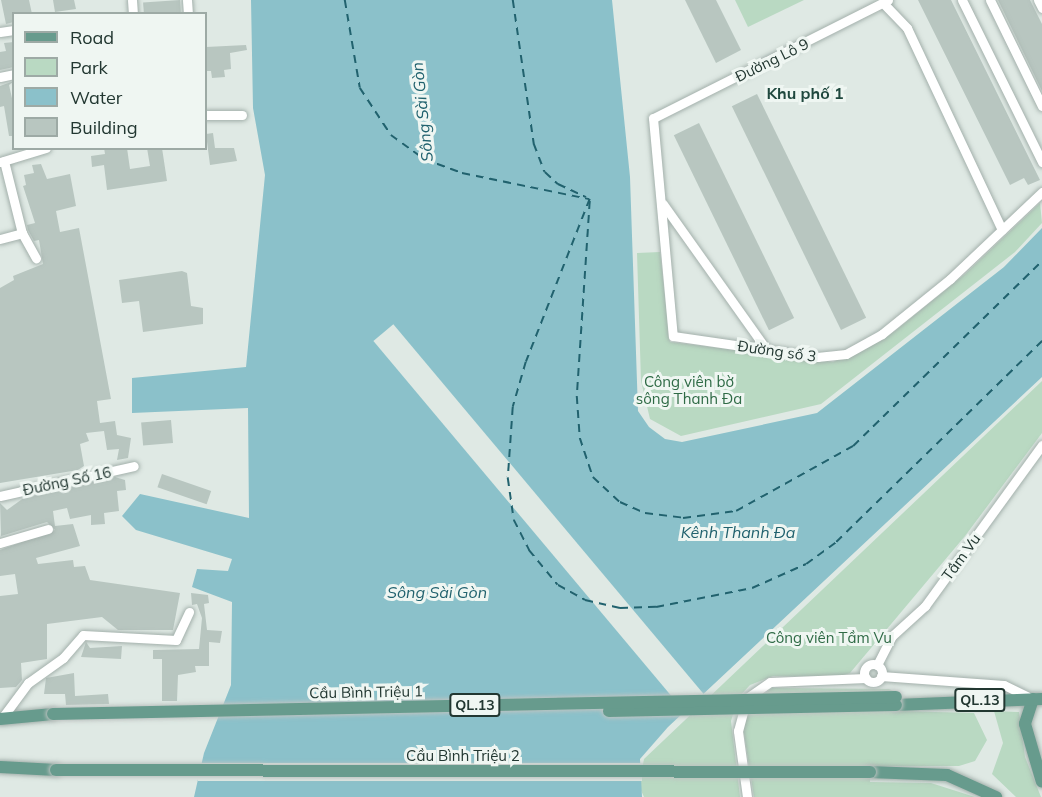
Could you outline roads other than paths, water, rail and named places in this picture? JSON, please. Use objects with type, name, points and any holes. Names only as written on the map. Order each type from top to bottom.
[{"type":"main road","name":"Cầu Bình Triệu 1","points":[[1,719],[1037,699]]},
{"type":"main road","points":[[1037,699],[1025,724],[1042,782]]},
{"type":"main road","name":"Cầu Bình Triệu 2","points":[[0,767],[56,770],[870,772],[947,775],[996,797]]},
{"type":"street","points":[[962,0],[1042,159]]},
{"type":"street","points":[[990,0],[1042,106]]},
{"type":"street","points":[[1038,0],[1042,8]]},
{"type":"street","points":[[886,2],[907,28],[1002,230]]},
{"type":"street","name":"Đường Lô 9","points":[[653,118],[886,2]]},
{"type":"street","points":[[207,116],[242,116]]},
{"type":"street","name":"Đường số 3","points":[[653,118],[673,336],[817,357],[846,354],[882,334],[1002,230],[1042,192]]},
{"type":"street","points":[[36,258],[21,233],[2,161],[39,150]]},
{"type":"street","points":[[661,202],[766,349]]},
{"type":"street","points":[[0,239],[21,233]]},
{"type":"street","name":"Tầm Vu","points":[[866,678],[867,667],[877,665],[892,636],[926,606],[1042,445]]},
{"type":"street","name":"Đường Số 16","points":[[0,496],[134,466]]},
{"type":"street","points":[[0,543],[48,529]]},
{"type":"street","points":[[1,719],[28,683],[63,658],[83,635],[176,639],[189,612]]},
{"type":"street","points":[[877,665],[881,676]]},
{"type":"street","points":[[747,797],[738,731],[747,698],[757,688],[782,680],[866,678],[876,681],[881,676],[1004,685],[1037,699]]},
{"type":"water","name":"Sông Sài Gòn","points":[[251,0],[612,0],[630,177],[638,411],[649,427],[665,439],[682,442],[817,413],[1004,267],[1042,228],[1042,377],[668,727],[640,759],[642,797],[194,797],[204,753],[231,685],[232,602],[192,587],[197,569],[228,571],[232,559],[136,530],[122,516],[140,494],[249,518],[248,408],[132,413],[132,378],[246,367],[265,175],[253,108]]},
{"type":"district","name":"Khu phố 1","points":[[805,93]]},
{"type":"park label","name":"Công viên bờ sông Thanh Đa","points":[[689,390]]},
{"type":"park label","name":"Công viên Tầm Vu","points":[[829,638]]},
{"type":"water label","name":"Kênh Thanh Đa","points":[[738,532]]}]
